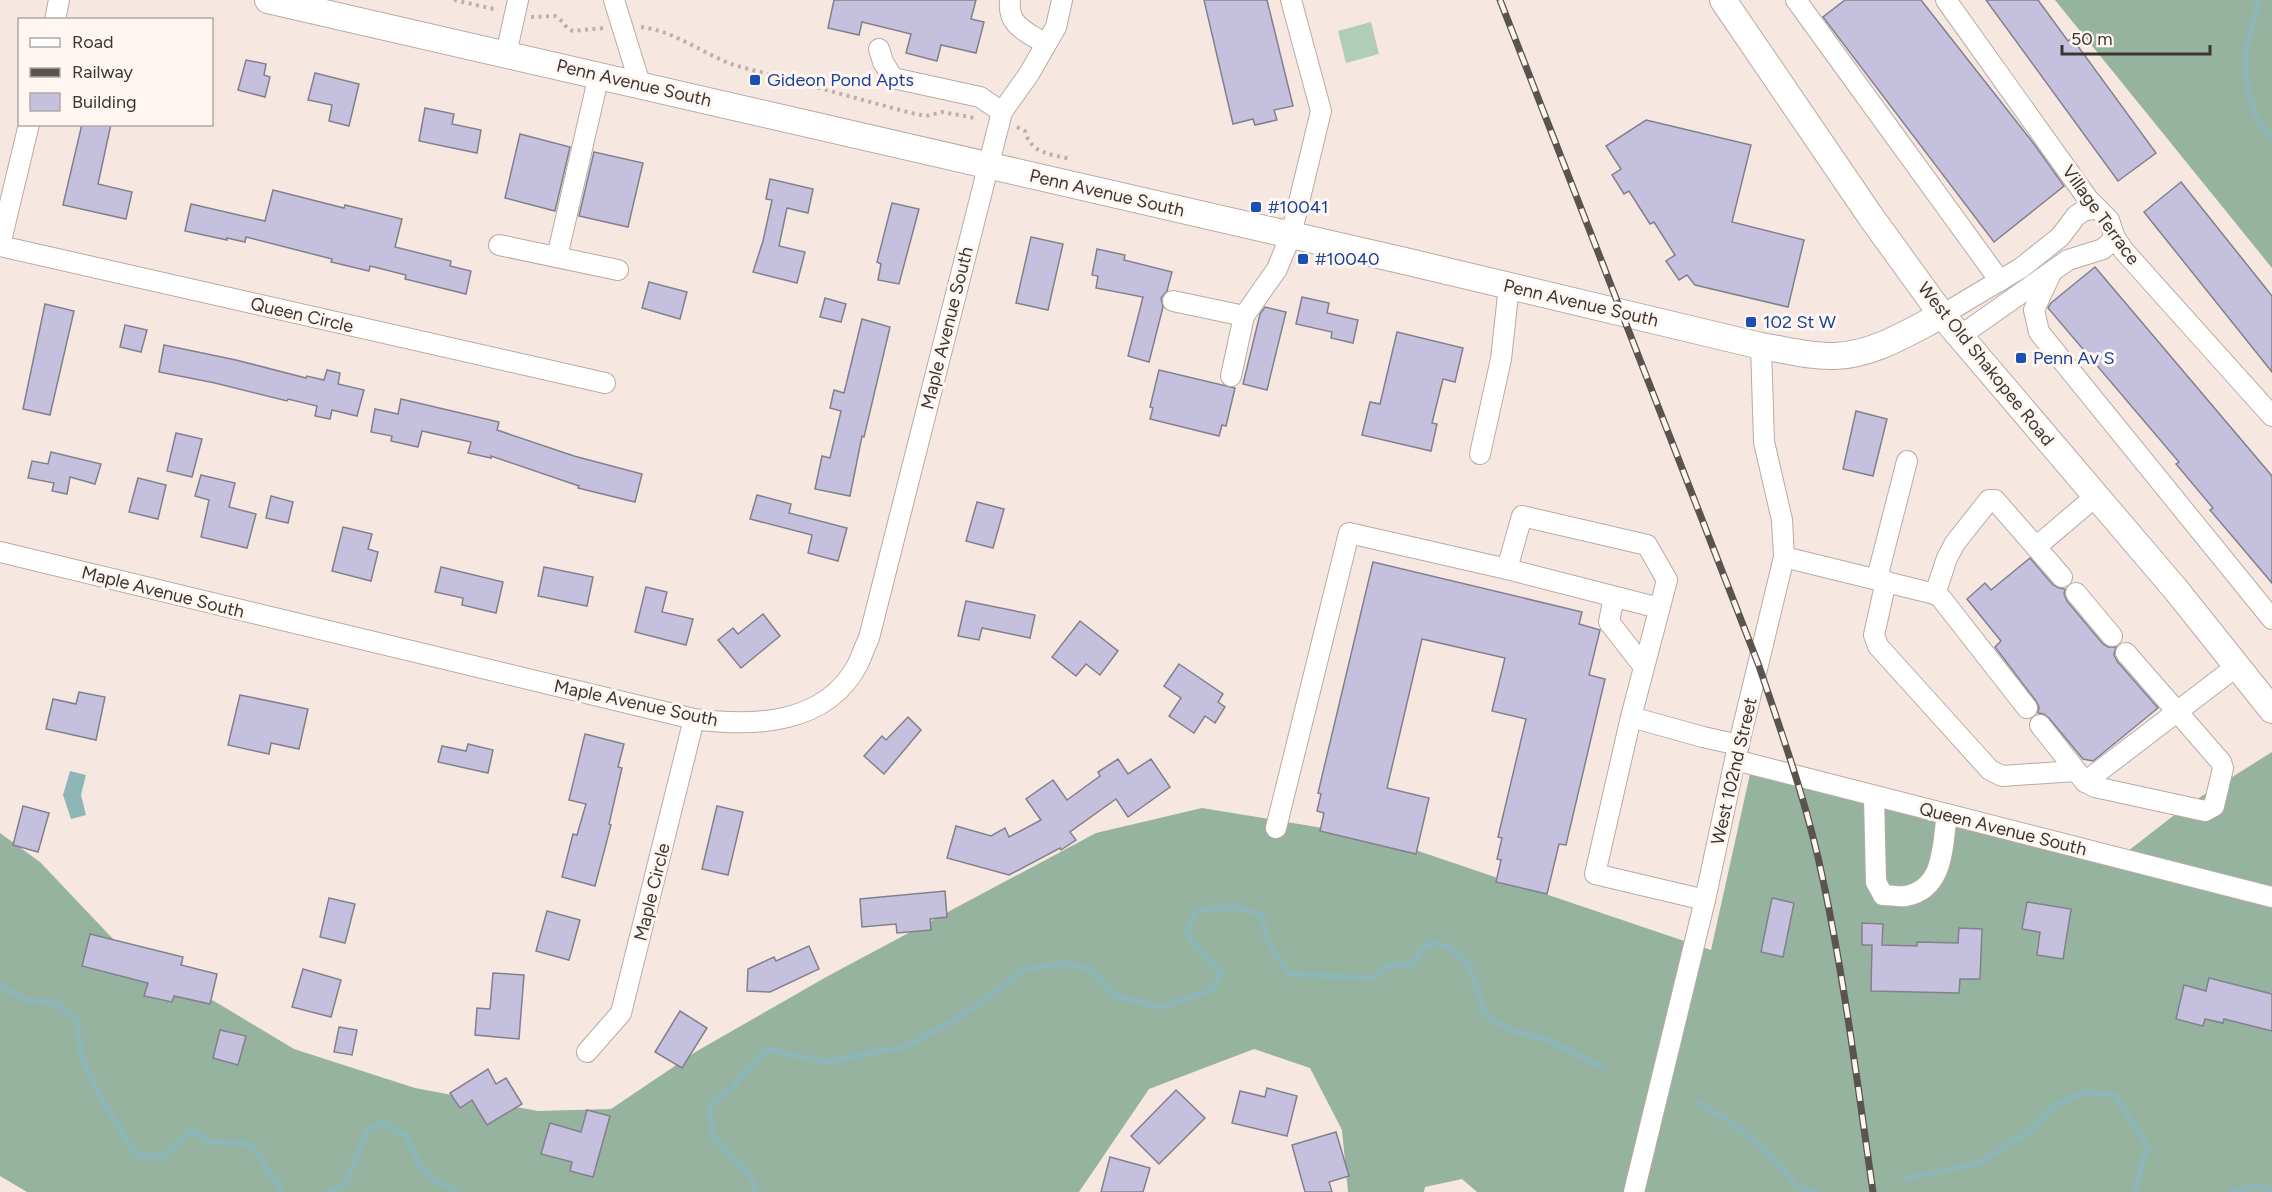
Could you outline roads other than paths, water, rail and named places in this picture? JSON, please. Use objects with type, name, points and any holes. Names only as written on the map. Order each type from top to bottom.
[{"type":"main road","name":"Penn Avenue South","points":[[268,0],[640,84],[1761,346],[1811,355],[1851,355],[1880,346],[1942,315]]},
{"type":"main road","name":"West Old Shakopee Road","points":[[1723,0],[1871,217],[1942,315],[2177,591],[2272,710]]},
{"type":"street","points":[[55,18],[59,0]]},
{"type":"street","points":[[614,0],[640,84]]},
{"type":"street","points":[[1010,0],[1009,12],[1018,27],[1046,44]]},
{"type":"street","points":[[879,49],[883,62],[893,78],[980,97],[1001,117],[1056,27],[1062,0]]},
{"type":"street","points":[[1231,376],[1244,316],[1277,269],[1291,235],[1321,111],[1291,0]]},
{"type":"street","points":[[1796,0],[2000,281]]},
{"type":"street","name":"Village Terrace","points":[[1947,0],[2088,199],[2109,220],[2115,238],[2124,251],[2272,416]]},
{"type":"street","points":[[506,54],[517,7]]},
{"type":"street","points":[[557,257],[599,75]]},
{"type":"street","name":"Maple Avenue South","points":[[0,552],[694,719],[731,724],[764,723],[818,706],[841,687],[858,665],[869,638],[1001,117]]},
{"type":"street","points":[[0,246],[29,126]]},
{"type":"street","points":[[1942,315],[2021,268],[2060,237],[2076,216],[2083,211],[2097,208]]},
{"type":"street","points":[[1960,336],[2068,260],[2103,249],[2115,238]]},
{"type":"street","points":[[499,245],[618,270]]},
{"type":"street","name":"Queen Circle","points":[[0,246],[605,383]]},
{"type":"street","points":[[2051,273],[2034,310],[2039,332],[2272,619]]},
{"type":"street","points":[[1480,454],[1501,359],[1509,286]]},
{"type":"street","points":[[1173,301],[1244,316]]},
{"type":"street","name":"West 102nd Street","points":[[1634,1192],[1705,900],[1737,752],[1784,556],[1782,520],[1764,442],[1761,346]]},
{"type":"street","points":[[1907,461],[1881,580],[1874,635],[1878,646],[1990,770],[2002,776],[2081,776],[2177,711],[2237,666]]},
{"type":"street","points":[[2036,547],[2096,496]]},
{"type":"street","points":[[1935,594],[1954,543],[1989,500],[1995,500],[2062,577]]},
{"type":"street","points":[[1507,569],[1522,516],[1647,545],[1667,580],[1631,717],[1595,874],[1705,900]]},
{"type":"street","points":[[1276,828],[1349,533],[1507,569],[1659,608]]},
{"type":"street","points":[[1784,556],[1935,594],[2026,708]]},
{"type":"street","points":[[2076,593],[2112,636]]},
{"type":"street","points":[[1614,597],[1609,622],[1644,667]]},
{"type":"street","points":[[2040,725],[2081,776],[2095,787],[2205,811],[2214,806],[2223,768],[2221,762],[2126,652]]},
{"type":"street","name":"Queen Avenue South","points":[[1631,717],[1874,796],[2272,897]]},
{"type":"street","name":"Maple Circle","points":[[586,1052],[621,1013],[694,719]]},
{"type":"street","points":[[1874,796],[1876,882],[1883,894],[1906,896],[1926,888],[1939,871],[1947,814]]},
{"type":"water","points":[[70,771],[86,775],[81,795],[86,815],[71,819],[63,795]]},
{"type":"waterway","points":[[2259,0],[2247,48],[2246,75],[2255,111],[2265,131],[2272,137]]},
{"type":"waterway","points":[[755,1192],[752,1179],[713,1136],[709,1106],[732,1088],[767,1049],[825,1062],[908,1046],[979,1005],[1022,970],[1064,963],[1091,969],[1113,995],[1161,1007],[1212,990],[1221,973],[1186,934],[1197,910],[1235,907],[1261,915],[1267,939],[1289,974],[1373,978],[1392,964],[1413,966],[1420,951],[1432,942],[1448,947],[1468,964],[1486,1015],[1510,1030],[1545,1039],[1603,1067]]},
{"type":"waterway","points":[[0,985],[25,1000],[55,1003],[77,1021],[81,1056],[105,1106],[137,1156],[163,1156],[192,1131],[211,1142],[251,1144],[282,1192]]},
{"type":"waterway","points":[[1905,1179],[1982,1162],[2034,1128],[2053,1106],[2087,1092],[2115,1095],[2148,1146],[2135,1192]]},
{"type":"waterway","points":[[1699,1103],[1737,1126],[1773,1159],[1799,1188],[1816,1192]]},
{"type":"waterway","points":[[329,1192],[345,1184],[367,1131],[381,1122],[407,1136],[420,1167],[432,1179],[458,1192]]},
{"type":"waterway","points":[[2232,1192],[2255,1186],[2272,1190]]},
{"type":"railway","points":[[1500,0],[1759,666],[1794,772],[1817,853],[1831,919],[1851,1036],[1873,1192]]},
{"type":"place","name":"Gideon Pond Apts","points":[[755,80]]},
{"type":"place","name":"#10041","points":[[1256,207]]},
{"type":"place","name":"#10040","points":[[1303,259]]},
{"type":"place","name":"102 St W","points":[[1751,322]]},
{"type":"place","name":"Penn Av S","points":[[2021,358]]}]
